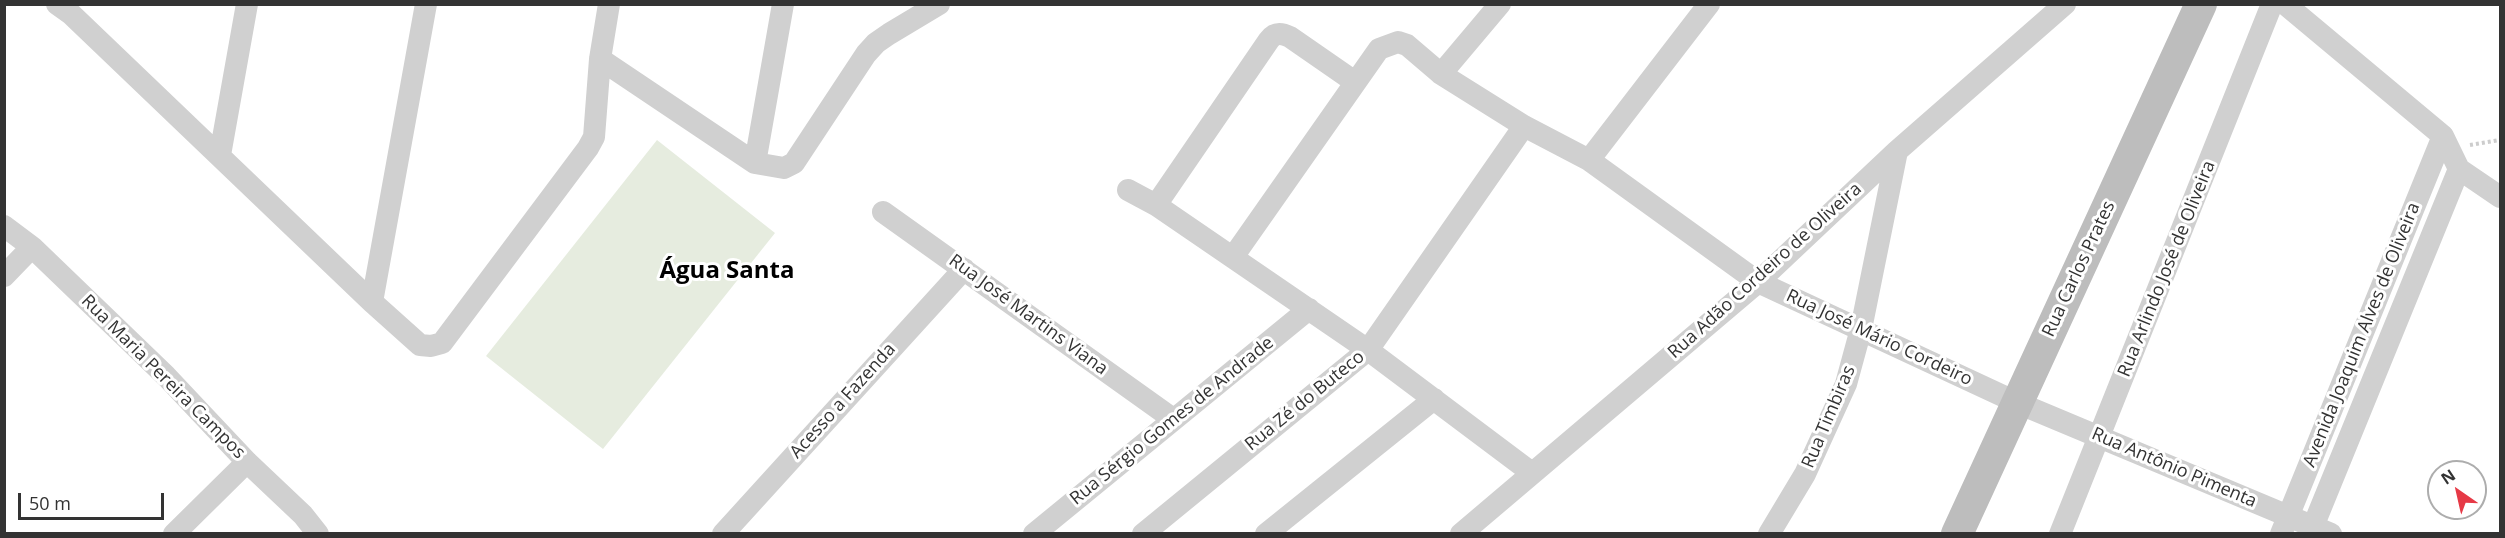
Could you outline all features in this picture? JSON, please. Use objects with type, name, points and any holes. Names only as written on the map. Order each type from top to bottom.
[{"type":"street","points":[[220,154],[247,4]]},
{"type":"street","points":[[372,302],[426,4]]},
{"type":"street","points":[[67,8],[372,302],[420,345],[431,346],[441,343],[594,137],[600,59],[609,4]]},
{"type":"street","points":[[755,163],[783,4]]},
{"type":"street","points":[[600,59],[755,163],[784,168],[794,163],[866,54],[876,43],[939,4]]},
{"type":"street","points":[[1441,74],[1500,4]]},
{"type":"street","points":[[1589,160],[1709,4]]},
{"type":"street","name":"Rua Adão Cordeiro de Oliveira","points":[[1461,534],[1758,282],[1897,151],[2066,4]]},
{"type":"street","name":"Rua Carlos Prates","points":[[1957,534],[2201,4]]},
{"type":"street","name":"Rua Arlindo José de Oliveira","points":[[2060,534],[2272,4]]},
{"type":"street","points":[[2285,4],[2500,197]]},
{"type":"street","points":[[1156,206],[1269,40],[1275,34],[1290,37],[1354,82],[1233,257]]},
{"type":"street","name":"Rua José Mário Cordeiro","points":[[1354,82],[1380,49],[1398,42],[1407,45],[1441,74],[1524,126],[1589,160],[1758,282],[2018,403]]},
{"type":"street","name":"Rua Zé do Buteco","points":[[1143,534],[1368,350],[1524,126]]},
{"type":"street","name":"Rua Timbiras","points":[[1769,534],[1804,474],[1846,384],[1861,329],[1897,151]]},
{"type":"street","name":"Avenida Joaquim Alves de Oliveira","points":[[2284,525],[2450,152]]},
{"type":"street","name":"Avenida Joaquim Alves de Oliveira","points":[[2318,531],[2450,152]]},
{"type":"street","points":[[1128,190],[1233,257],[1368,350],[1532,473]]},
{"type":"street","name":"Rua José Martins Viana","points":[[884,212],[1173,419]]},
{"type":"street","name":"Rua Maria Pereira Campos","points":[[4,226],[32,247],[166,376],[247,462],[303,515],[318,534]]},
{"type":"street","points":[[4,276],[32,247]]},
{"type":"street","name":"Acesso a Fazenda","points":[[723,534],[963,269]]},
{"type":"street","name":"Rua Sérgio Gomes de Andrade","points":[[1034,534],[1309,309]]},
{"type":"street","points":[[1266,534],[1434,399]]},
{"type":"street","name":"Rua Antônio Pimenta","points":[[2018,403],[2100,437],[2284,525],[2318,531]]},
{"type":"street","points":[[174,534],[247,462]]},
{"type":"path","points":[[2450,152],[2500,140]]},
{"type":"shaded area","points":[[657,140],[775,233],[603,449],[486,356]]},
{"type":"district","name":"Água Santa","points":[[727,271]]}]
